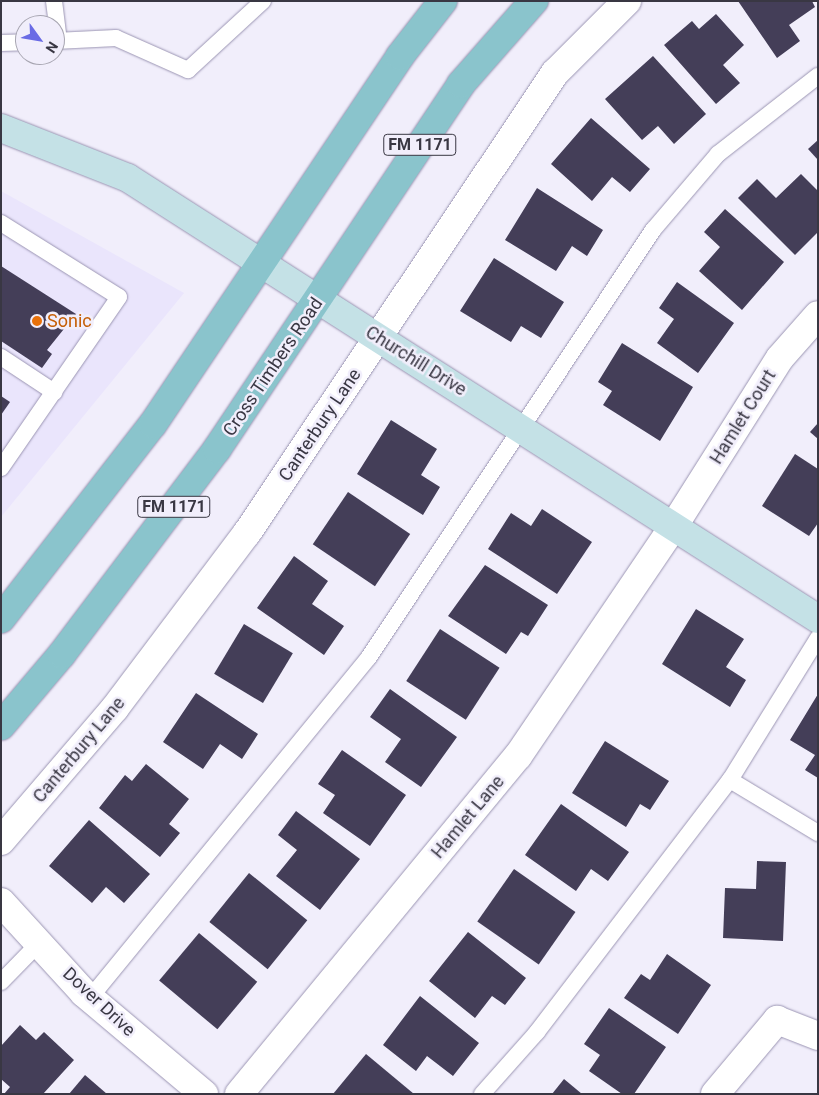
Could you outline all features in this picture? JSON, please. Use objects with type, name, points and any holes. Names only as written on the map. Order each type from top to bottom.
[{"type":"main road","points":[[1,619],[153,424],[400,56],[443,1]]},
{"type":"main road","name":"Cross Timbers Road","points":[[1,726],[143,550],[319,299],[461,84],[534,1]]},
{"type":"street","name":"Canterbury Lane","points":[[1,841],[115,708],[229,557],[380,338],[492,162],[555,73],[627,1]]},
{"type":"street","name":"Churchill Drive","points":[[1,128],[128,178],[675,524],[818,619]]},
{"type":"street","name":"Hamlet Court","points":[[675,524],[780,358],[818,314]]},
{"type":"street","name":"Hamlet Lane","points":[[239,1094],[518,756],[675,524]]},
{"type":"street","name":"Dover Drive","points":[[1,902],[90,998],[204,1094]]},
{"type":"street","points":[[715,1094],[777,1020],[818,1036]]},
{"type":"lane","points":[[54,1],[55,15]]},
{"type":"lane","points":[[65,41],[116,38],[188,70],[263,1]]},
{"type":"lane","points":[[1,43],[15,42]]},
{"type":"lane","points":[[90,998],[369,657],[525,430],[653,230],[718,154],[818,76]]},
{"type":"lane","points":[[1,222],[119,298],[1,468]]},
{"type":"lane","points":[[1,357],[54,392]]},
{"type":"lane","points":[[482,1094],[537,1032],[730,780],[818,638]]},
{"type":"lane","points":[[730,780],[818,833]]},
{"type":"lane","points":[[1,982],[39,943]]},
{"type":"shaded area","points":[[1,191],[184,293],[1,517]]},
{"type":"building","points":[[738,1],[812,1],[815,7],[789,25],[800,41],[777,58]]},
{"type":"building","points":[[716,14],[744,45],[723,65],[740,83],[716,104],[664,45],[692,21],[699,29]]},
{"type":"building","points":[[653,56],[706,114],[674,144],[658,126],[642,140],[605,99]]},
{"type":"building","points":[[591,118],[650,169],[630,192],[612,177],[592,201],[551,164]]},
{"type":"building","points":[[818,140],[818,160],[808,149]]},
{"type":"building","points":[[801,174],[818,191],[818,232],[795,255],[738,198],[757,179],[776,198]]},
{"type":"building","points":[[537,188],[603,230],[587,256],[572,246],[556,271],[505,240]]},
{"type":"building","points":[[725,209],[784,262],[742,310],[699,271],[720,247],[704,232]]},
{"type":"building","points":[[494,258],[564,302],[541,338],[521,326],[511,342],[460,311]]},
{"type":"building","name":"Sonic","points":[[1,266],[76,314],[47,350],[52,354],[42,368],[1,341]]},
{"type":"building","points":[[677,282],[734,323],[698,373],[657,343],[674,319],[659,308]]},
{"type":"building","points":[[622,343],[693,387],[660,441],[603,405],[612,391],[598,382]]},
{"type":"building","points":[[1,396],[10,402],[1,415]]},
{"type":"building","points":[[391,420],[437,449],[421,475],[440,487],[423,515],[357,474]]},
{"type":"building","points":[[818,423],[818,439],[810,432]]},
{"type":"building","points":[[795,454],[818,469],[818,523],[809,536],[762,506]]},
{"type":"building","points":[[348,492],[410,534],[375,586],[313,544]]},
{"type":"building","points":[[542,509],[592,542],[557,594],[488,549],[511,513],[531,526]]},
{"type":"building","points":[[294,556],[328,581],[312,604],[344,626],[324,655],[257,608]]},
{"type":"building","points":[[485,565],[548,605],[528,636],[521,632],[506,654],[448,616]]},
{"type":"building","points":[[696,609],[744,639],[726,667],[746,680],[730,707],[662,664]]},
{"type":"building","points":[[244,624],[293,653],[263,703],[214,674]]},
{"type":"building","points":[[440,629],[500,668],[466,720],[406,681]]},
{"type":"building","points":[[390,689],[457,737],[421,787],[385,762],[401,739],[370,717]]},
{"type":"building","points":[[196,693],[258,734],[242,759],[220,744],[203,769],[163,742]]},
{"type":"building","points":[[818,694],[818,778],[805,770],[815,755],[790,740]]},
{"type":"building","points":[[605,741],[669,781],[650,810],[640,804],[626,827],[572,793]]},
{"type":"building","points":[[342,750],[406,795],[370,846],[323,813],[335,795],[318,784]]},
{"type":"building","points":[[146,764],[189,799],[169,824],[180,833],[160,857],[99,808],[125,775],[132,781]]},
{"type":"building","points":[[561,804],[629,852],[608,881],[591,869],[576,891],[525,855]]},
{"type":"building","points":[[296,811],[360,859],[320,910],[276,876],[297,850],[278,835]]},
{"type":"building","points":[[89,820],[150,874],[124,903],[106,887],[92,903],[49,866]]},
{"type":"building","points":[[757,861],[786,862],[783,941],[723,938],[725,888],[756,889]]},
{"type":"building","points":[[514,869],[575,912],[539,964],[477,921]]},
{"type":"building","points":[[249,873],[307,920],[268,969],[209,922]]},
{"type":"building","points":[[468,932],[526,978],[505,1005],[492,996],[475,1018],[429,981]]},
{"type":"building","points":[[199,933],[257,982],[217,1029],[159,980]]},
{"type":"building","points":[[667,954],[711,985],[678,1034],[624,998],[641,974],[650,980]]},
{"type":"building","points":[[420,996],[479,1043],[453,1076],[427,1056],[416,1071],[383,1045]]},
{"type":"building","points":[[609,1008],[666,1047],[634,1094],[622,1094],[589,1071],[600,1055],[584,1044]]},
{"type":"building","points":[[20,1025],[36,1040],[44,1032],[74,1060],[43,1094],[4,1094],[10,1087],[1,1079],[1,1046]]},
{"type":"building","points":[[366,1054],[414,1094],[333,1094]]},
{"type":"building","points":[[85,1075],[107,1094],[69,1094]]},
{"type":"building","points":[[564,1079],[582,1094],[552,1094]]},
{"type":"place","name":"Sonic","points":[[37,321]]}]
